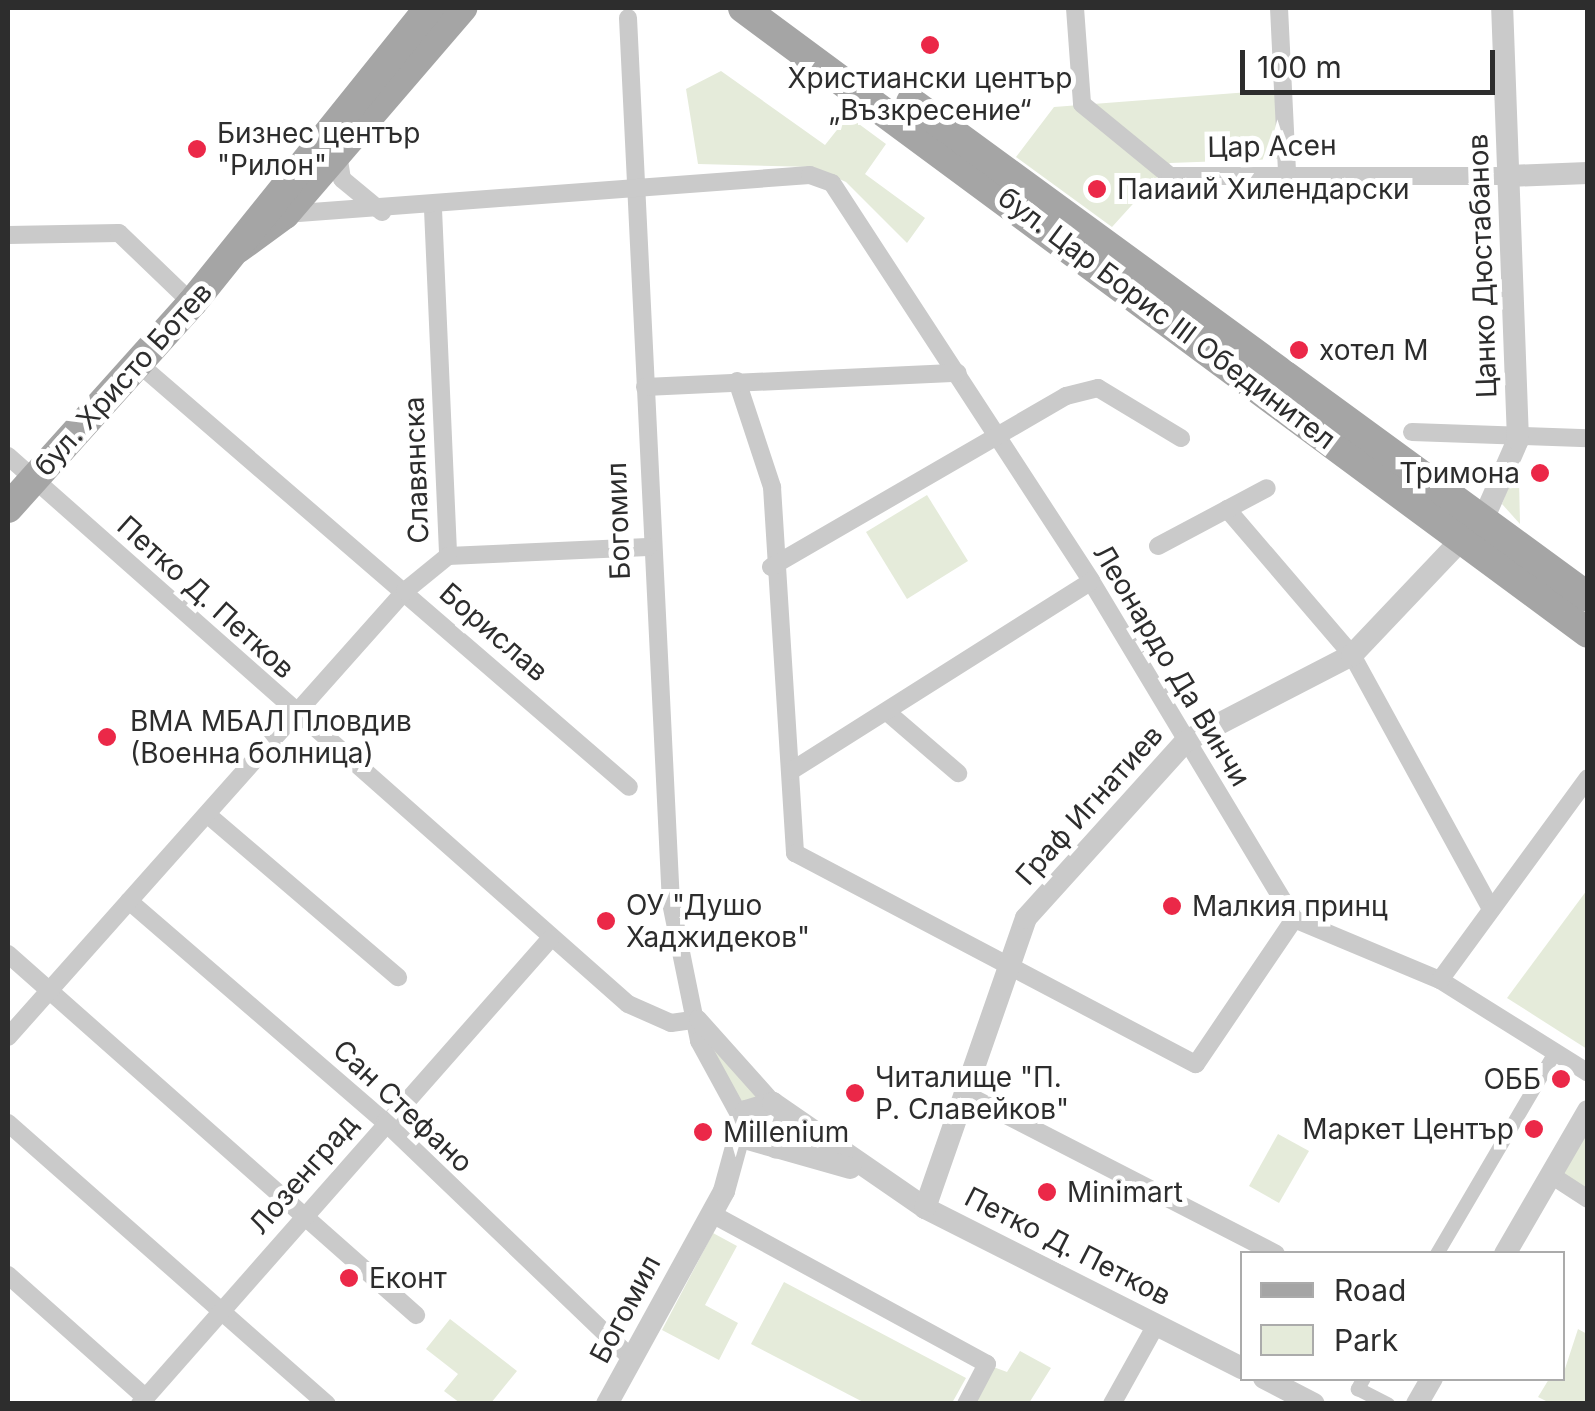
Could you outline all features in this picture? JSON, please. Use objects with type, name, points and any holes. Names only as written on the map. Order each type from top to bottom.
[{"type":"main road","name":"бул. Христо Ботев","points":[[8,508],[237,249],[285,214],[462,8]]},
{"type":"main road","name":"бул. Цар Борис III Обединител","points":[[743,8],[1588,633]]},
{"type":"main road","name":"бул. Цар Борис III Обединител","points":[[779,8],[1485,515],[1588,597]]},
{"type":"main road","name":"бул. Христо Ботев","points":[[237,249],[249,222],[419,13]]},
{"type":"street","name":"Цар Асен","points":[[1075,8],[1082,104],[1163,172],[1588,174]]},
{"type":"street","points":[[1279,8],[1287,174]]},
{"type":"street","name":"Цанко Дюстабанов","points":[[1485,515],[1518,440],[1502,8]]},
{"type":"street","name":"Богомил","points":[[608,1404],[724,1191],[741,1125],[699,1040],[698,1020],[671,903],[648,547],[645,386],[632,193],[628,18]]},
{"type":"street","points":[[338,152],[342,179],[382,212]]},
{"type":"street","name":"Леонардо Да Винчи","points":[[632,193],[810,175],[842,194],[1090,581],[1294,918]]},
{"type":"street","points":[[285,214],[433,209],[632,193]]},
{"type":"street","name":"Славянска","points":[[8,1038],[405,592],[448,556],[433,209]]},
{"type":"street","points":[[8,235],[119,233],[192,303]]},
{"type":"street","name":"Борислав","points":[[139,364],[629,787]]},
{"type":"street","points":[[645,386],[958,373]]},
{"type":"street","points":[[737,381],[772,487],[771,567],[786,635],[795,853],[1012,972],[1196,1064],[1294,918],[1440,980],[1588,1073]]},
{"type":"street","points":[[771,567],[998,437],[1098,388],[1181,438]]},
{"type":"street","points":[[1412,432],[1518,440],[1588,438]]},
{"type":"street","name":"Петко Д. Петков","points":[[8,456],[294,718],[550,939],[646,1015],[698,1020]]},
{"type":"street","points":[[1158,546],[1267,488]]},
{"type":"street","points":[[1227,509],[1352,655],[1491,909]]},
{"type":"street","name":"Граф Игнатиев","points":[[925,1208],[970,1096],[1026,918],[1186,741],[1352,655],[1467,540],[1485,515]]},
{"type":"street","points":[[448,556],[648,547]]},
{"type":"street","points":[[791,771],[1090,581]]},
{"type":"street","points":[[887,712],[958,773]]},
{"type":"street","points":[[1440,980],[1588,778]]},
{"type":"street","points":[[208,815],[398,977]]},
{"type":"street","name":"Сан Стефано","points":[[130,901],[385,1122],[632,1360]]},
{"type":"street","name":"Лозенград","points":[[143,1400],[550,939]]},
{"type":"street","points":[[8,954],[416,1314]]},
{"type":"street","name":"Богомил","points":[[698,1020],[780,1109]]},
{"type":"street","points":[[1440,1251],[1555,1053]]},
{"type":"street","points":[[970,1096],[1270,1251]]},
{"type":"street","points":[[754,1105],[780,1109],[772,1148],[741,1125],[754,1105]]},
{"type":"street","name":"Петко Д. Петков","points":[[780,1109],[925,1208],[1240,1367]]},
{"type":"street","points":[[1507,1251],[1588,1111]]},
{"type":"street","points":[[8,1123],[326,1404]]},
{"type":"street","name":"Богомил","points":[[724,1191],[772,1148]]},
{"type":"street","name":"Петко Д. Петков","points":[[772,1148],[869,1173]]},
{"type":"street","points":[[1551,1175],[1588,1199]]},
{"type":"street","points":[[712,1214],[986,1364],[966,1404]]},
{"type":"street","points":[[8,1274],[143,1400]]},
{"type":"street","points":[[1112,1404],[1156,1325]]},
{"type":"street","points":[[1270,1381],[1314,1404]]},
{"type":"street","points":[[1362,1381],[1358,1389],[1388,1404]]},
{"type":"street","points":[[1417,1404],[1430,1381]]},
{"type":"green space","points":[[721,71],[825,145],[848,116],[886,144],[865,174],[925,218],[907,243],[846,182],[813,167],[698,164],[686,89]]},
{"type":"green space","points":[[1275,90],[1279,159],[1170,163],[1112,227],[1016,157],[1054,107]]},
{"type":"green space","points":[[1512,477],[1519,478],[1520,524],[1502,504]]},
{"type":"green space","points":[[927,495],[968,561],[907,599],[866,532]]},
{"type":"green space","points":[[1587,890],[1587,1049],[1507,998]]},
{"type":"green space","points":[[704,1039],[761,1099],[741,1112]]},
{"type":"green space","points":[[1587,1131],[1587,1190],[1560,1171]]},
{"type":"green space","points":[[1278,1134],[1309,1151],[1279,1203],[1249,1186]]},
{"type":"green space","points":[[713,1233],[737,1246],[705,1305],[738,1323],[719,1360],[662,1330]]},
{"type":"green space","points":[[784,1282],[966,1378],[952,1403],[865,1403],[751,1344]]},
{"type":"green space","points":[[450,1319],[517,1371],[491,1403],[460,1403],[444,1391],[458,1374],[426,1349]]},
{"type":"green space","points":[[1578,1329],[1587,1334],[1587,1403],[1550,1403],[1538,1397],[1548,1381],[1565,1381]]},
{"type":"green space","points":[[1020,1351],[1051,1368],[1029,1403],[970,1404],[988,1365],[1007,1372]]},
{"type":"place","name":"Христиански център „Възкресение“","points":[[930,45]]},
{"type":"place","name":"Бизнес център \"Рилон\"","points":[[197,149]]},
{"type":"place","name":"Паиаий Хилендарски","points":[[1097,189]]},
{"type":"place","name":"хотел М","points":[[1299,350]]},
{"type":"place","name":"Тримона","points":[[1540,473]]},
{"type":"place","name":"ВМА МБАЛ Пловдив (Военна болница)","points":[[107,737]]},
{"type":"place","name":"Малкия принц","points":[[1172,906]]},
{"type":"place","name":"ОУ \"Душо Хаджидеков\"","points":[[606,921]]},
{"type":"place","name":"ОББ","points":[[1561,1079]]},
{"type":"place","name":"Читалище \"П. Р. Славейков\"","points":[[855,1093]]},
{"type":"place","name":"Маркет Център","points":[[1534,1129]]},
{"type":"place","name":"Millenium","points":[[703,1132]]},
{"type":"place","name":"Minimart","points":[[1047,1192]]},
{"type":"place","name":"Еконт","points":[[349,1278]]}]
